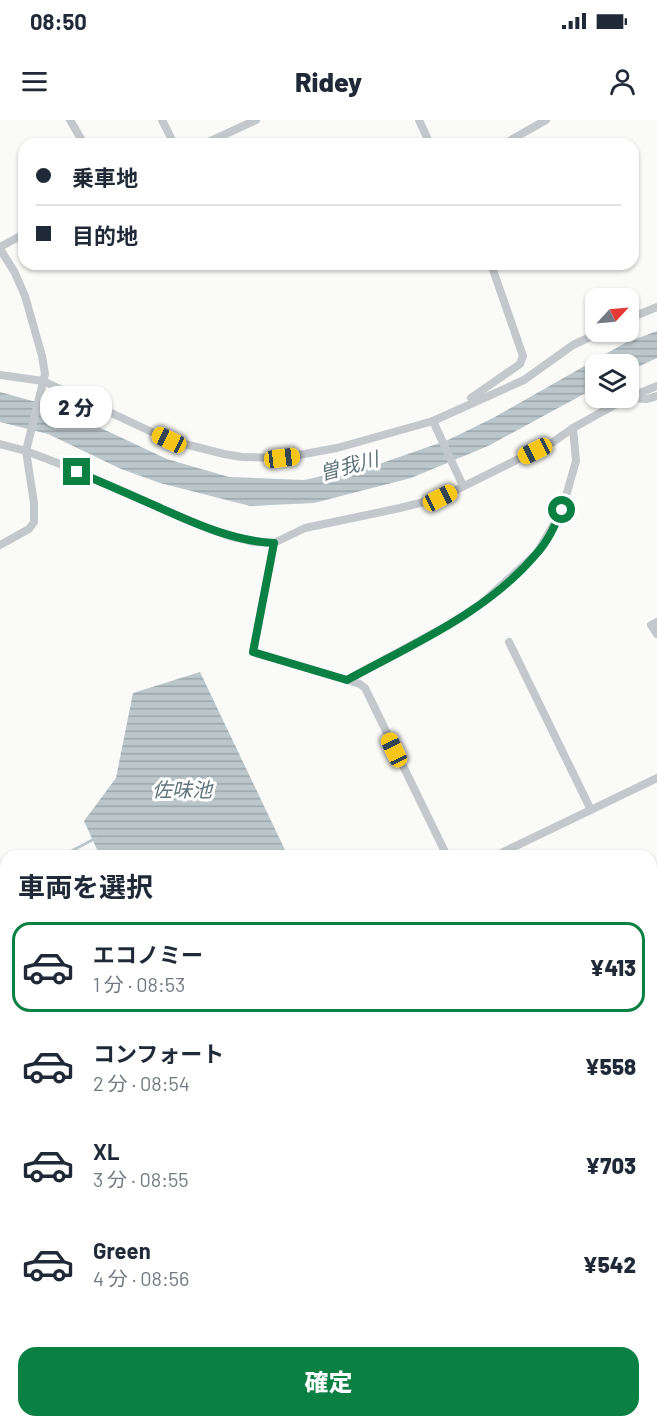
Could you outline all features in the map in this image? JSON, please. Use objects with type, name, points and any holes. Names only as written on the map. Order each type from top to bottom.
[{"type":"street","points":[[70,120],[80,138]]},
{"type":"street","points":[[162,120],[171,138]]},
{"type":"street","points":[[217,138],[256,120]]},
{"type":"street","points":[[418,120],[427,138]]},
{"type":"street","points":[[514,138],[546,120]]},
{"type":"street","points":[[0,545],[29,529],[34,522],[34,502],[27,448],[45,374],[25,296],[0,248],[18,238]]},
{"type":"street","points":[[0,375],[43,381],[169,440],[205,450],[242,457],[272,458],[297,456],[337,448],[434,425],[520,364],[523,356],[493,270]]},
{"type":"street","points":[[639,314],[657,307]]},
{"type":"street","points":[[453,411],[524,380],[573,345],[585,340]]},
{"type":"street","points":[[639,393],[657,386]]},
{"type":"street","points":[[639,399],[657,396]]},
{"type":"street","points":[[0,444],[27,448],[219,532],[255,542],[274,543],[305,528],[440,498],[461,483],[553,442],[609,408]]},
{"type":"street","points":[[434,425],[461,483]]},
{"type":"street","points":[[347,680],[450,624],[482,603],[537,553],[562,510],[576,461],[573,428]]},
{"type":"street","points":[[274,543],[253,652],[360,684],[365,688],[444,850]]},
{"type":"street","points":[[657,622],[651,625],[657,634]]},
{"type":"street","points":[[509,642],[591,810]]},
{"type":"street","points":[[508,850],[657,778]]},
{"type":"water","points":[[657,331],[657,358],[639,366],[639,354],[606,354],[628,342],[639,342],[639,338]]},
{"type":"water","points":[[585,366],[585,393],[488,446],[411,478],[314,503],[250,506],[160,483],[121,469],[48,434],[0,422],[0,392],[58,408],[167,459],[229,477],[304,480],[382,463],[448,440],[493,418]]},
{"type":"water","name":"佐味池","points":[[200,672],[285,850],[97,850],[84,821],[116,778],[133,693]]},
{"type":"waterway","points":[[73,850],[96,838]]},
{"type":"route","points":[[77,472],[229,536],[255,542],[274,543],[253,652],[347,680],[450,624],[482,603],[537,553],[562,510]]},
{"type":"water label","name":"曽我川","points":[[349,466]]}]
